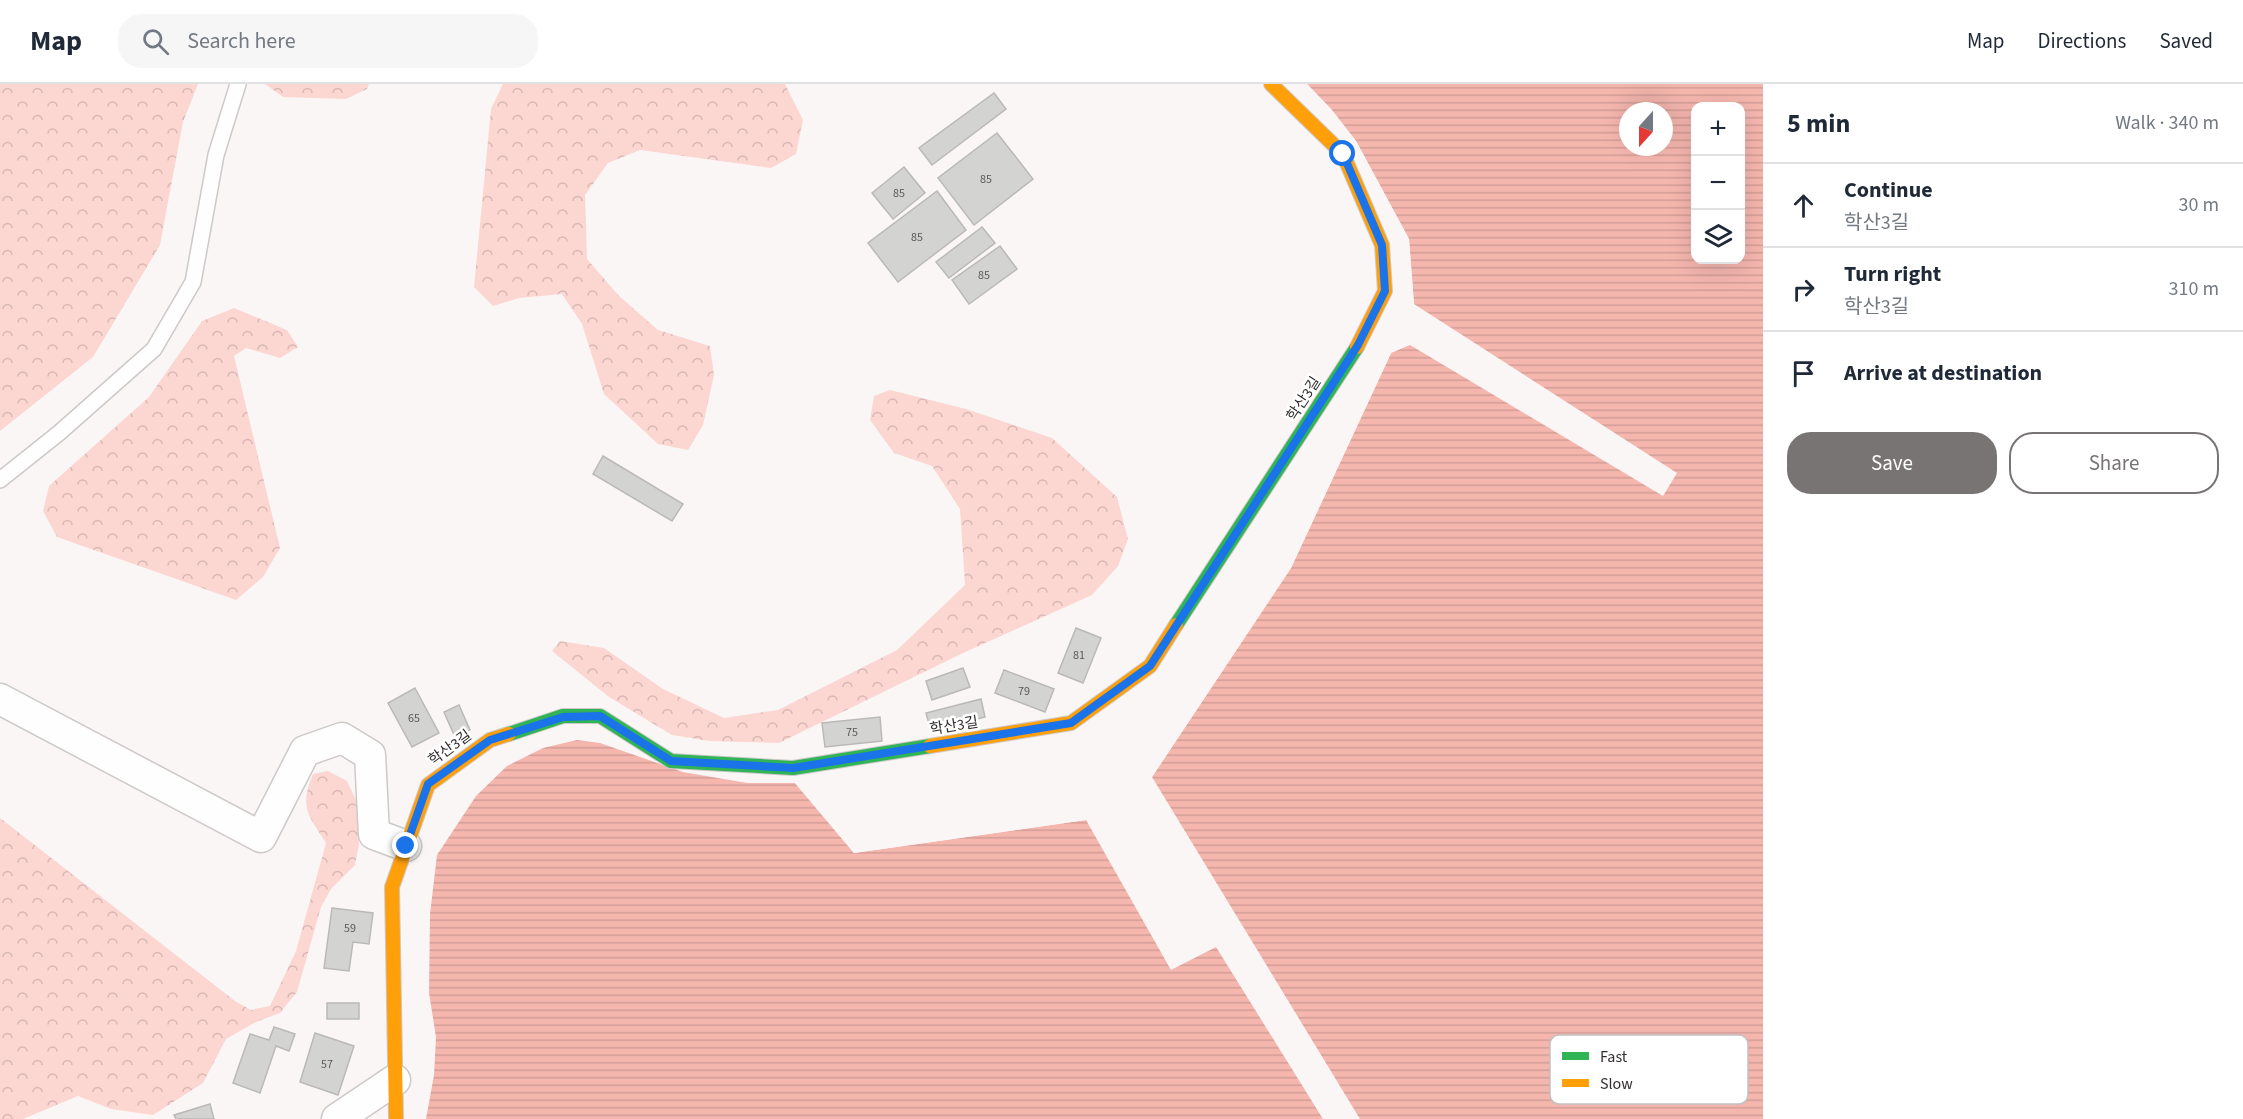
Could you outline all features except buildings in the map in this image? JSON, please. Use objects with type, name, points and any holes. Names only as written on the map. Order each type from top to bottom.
[{"type":"street","name":"학산3길","points":[[396,1119],[392,887],[428,784],[490,740],[563,717],[600,716],[671,761],[793,768],[1071,723],[1150,666],[1358,345],[1385,291],[1382,245],[1343,154],[1271,84]]},
{"type":"street","points":[[0,699],[261,837],[305,751],[342,738],[370,755],[375,834],[406,846]]},
{"type":"street","points":[[337,1119],[395,1080]]},
{"type":"lane","points":[[0,480],[59,433],[154,349],[193,282],[216,155],[238,84]]},
{"type":"green space","points":[[0,84],[198,84],[183,122],[160,245],[93,357],[0,431]]},
{"type":"green space","points":[[265,84],[369,84],[367,89],[346,99],[283,97]]},
{"type":"green space","points":[[503,84],[785,84],[803,120],[796,154],[771,168],[640,150],[608,163],[585,195],[587,259],[619,296],[658,330],[710,346],[714,375],[703,425],[688,450],[658,444],[604,394],[582,324],[562,294],[519,298],[493,306],[474,287],[491,109]]},
{"type":"green space","points":[[234,308],[287,330],[298,347],[280,358],[246,348],[234,356],[280,548],[263,577],[236,600],[57,537],[43,511],[49,486],[149,397],[202,321]]},
{"type":"green space","points":[[890,390],[966,409],[1052,438],[1117,497],[1128,539],[1118,566],[1092,595],[961,654],[779,743],[709,741],[672,735],[609,697],[552,651],[560,641],[604,648],[663,689],[724,718],[778,710],[897,650],[965,585],[960,509],[932,466],[894,453],[870,420],[874,396]]},
{"type":"green space","points":[[328,771],[347,781],[357,802],[359,844],[355,865],[331,889],[321,907],[297,992],[280,1013],[256,1022],[226,1039],[203,1083],[153,1115],[111,1109],[78,1096],[23,1119],[0,1119],[0,818],[235,1001],[251,1010],[270,1006],[296,951],[326,843],[310,817],[306,803],[307,795],[313,774]]},
{"type":"shaded area","points":[[1307,84],[1763,84],[1763,1119],[426,1119],[434,1075],[436,1037],[429,993],[430,914],[437,855],[476,796],[507,766],[543,748],[577,740],[600,743],[683,772],[747,783],[795,783],[854,853],[1086,820],[1152,777],[1291,568],[1414,304],[1409,239],[1356,141],[1331,109]]},
{"type":"pier","points":[[1304,84],[1307,84],[1331,109],[1356,141],[1409,239],[1414,304],[1677,473],[1663,496],[1410,345],[1391,353],[1291,568],[1152,777],[1360,1119],[1323,1119],[1216,947],[1171,970],[1086,820],[854,853],[795,783],[797,781],[856,849],[1085,817],[1150,775],[1288,567],[1411,304],[1406,240],[1353,143],[1329,111]]},
{"type":"traffic: fast","points":[[1176,625],[1357,347]]},
{"type":"traffic: fast","points":[[509,734],[563,716],[600,716],[671,761],[793,768],[930,746]]},
{"type":"traffic: slow","points":[[1271,84],[1343,154],[1382,245],[1385,291],[1357,347]]},
{"type":"traffic: slow","points":[[930,746],[1071,723],[1150,666],[1176,625]]},
{"type":"traffic: slow","points":[[396,1119],[392,887],[428,785],[490,740],[509,734]]},
{"type":"route","points":[[406,846],[428,784],[490,740],[563,717],[600,716],[671,761],[793,768],[1071,723],[1150,666],[1358,345],[1385,291],[1382,245],[1343,154]]}]
